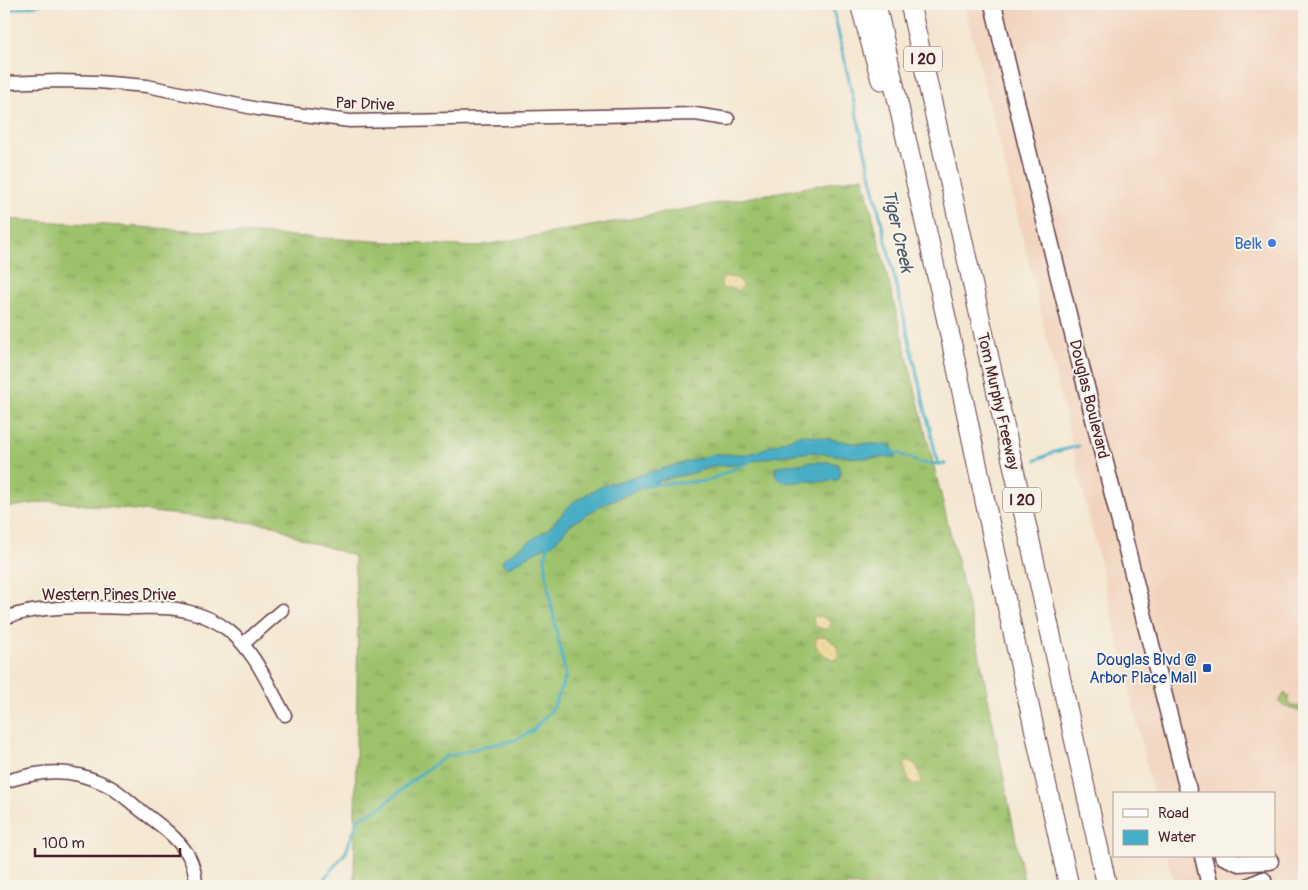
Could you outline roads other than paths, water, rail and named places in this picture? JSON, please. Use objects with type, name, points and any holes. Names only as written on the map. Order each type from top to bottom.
[{"type":"highway","points":[[860,4],[948,326]]},
{"type":"highway","name":"Tom Murphy Freeway","points":[[876,4],[948,326],[1069,886]]},
{"type":"highway","name":"Tom Murphy Freeway","points":[[910,4],[1107,886]]},
{"type":"highway","points":[[922,4],[935,114]]},
{"type":"main road","name":"Douglas Boulevard","points":[[994,4],[1024,136],[1188,792]]},
{"type":"main road","points":[[1204,858],[1210,886]]},
{"type":"main road","points":[[1228,858],[1239,863],[1270,861]]},
{"type":"street","name":"Par Drive","points":[[4,83],[58,81],[147,86],[258,109],[350,121],[695,114],[728,119]]},
{"type":"street","name":"Western Pines Drive","points":[[4,618],[36,610],[74,608],[184,610],[212,620],[227,629],[243,644],[257,664],[285,715]]},
{"type":"street","points":[[243,644],[282,610]]},
{"type":"street","points":[[4,782],[33,774],[66,773],[96,781],[111,788],[167,831],[180,844],[193,866],[196,886]]},
{"type":"water","points":[[802,434],[853,443],[891,445],[896,457],[859,458],[811,452],[778,456],[734,465],[713,466],[693,473],[661,480],[604,504],[570,525],[553,544],[538,550],[508,568],[502,564],[503,559],[548,529],[573,502],[602,486],[714,454],[750,454]]},
{"type":"water","points":[[808,462],[837,464],[840,471],[839,479],[827,482],[788,482],[782,481],[776,474],[775,468]]},
{"type":"waterway","name":"Tiger Creek","points":[[4,11],[42,4]]},
{"type":"waterway","name":"Tiger Creek","points":[[832,4],[938,464]]},
{"type":"waterway","points":[[1036,460],[1054,452],[1079,446]]},
{"type":"waterway","points":[[890,452],[898,453],[920,463],[945,464]]},
{"type":"waterway","points":[[644,485],[707,481],[751,461]]},
{"type":"waterway","points":[[318,886],[346,852],[358,819],[381,807],[418,776],[445,757],[515,740],[532,731],[553,708],[566,676],[548,587],[545,559],[549,543]]},
{"type":"place","name":"Belk","points":[[1272,243]]},
{"type":"place","name":"Douglas Blvd @ Arbor Place Mall","points":[[1207,668]]}]
